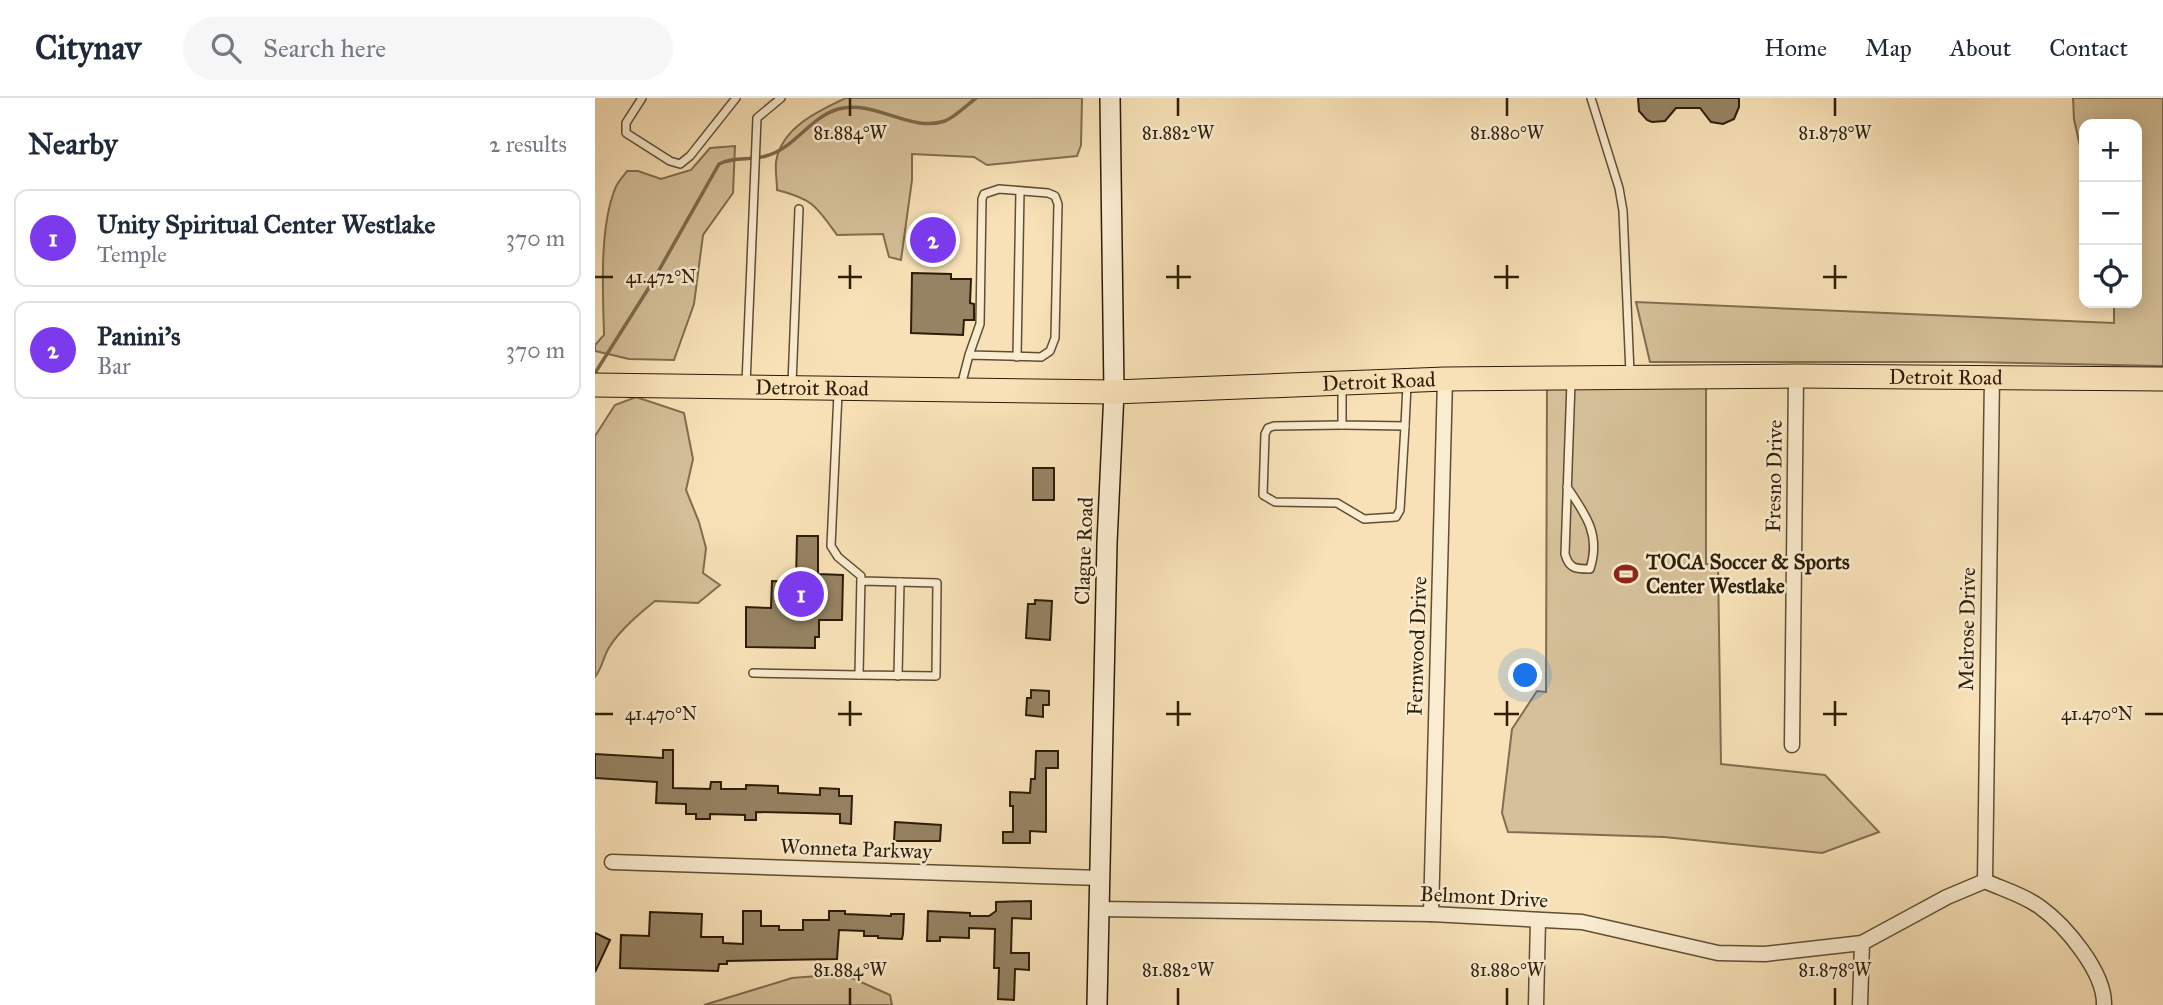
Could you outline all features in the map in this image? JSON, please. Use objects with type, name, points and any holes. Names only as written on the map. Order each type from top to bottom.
[{"type":"main road","name":"Clague Road","points":[[1097,1005],[1107,543],[1114,392],[1111,98]]},
{"type":"main road","name":"Detroit Road","points":[[605,385],[1114,392],[1445,379],[1796,376],[1991,377],[2109,381],[2163,379]]},
{"type":"street","name":"Fresno Drive","points":[[1792,745],[1796,376]]},
{"type":"street","name":"Melrose Drive","points":[[1985,881],[1991,377]]},
{"type":"street","name":"Fernwood Drive","points":[[1431,915],[1445,379]]},
{"type":"street","name":"Wonneta Parkway","points":[[612,862],[1100,878]]},
{"type":"street","points":[[1860,1005],[1862,943],[1947,897],[1985,881],[2039,906],[2085,951],[2104,996],[2104,1005]]},
{"type":"street","name":"Belmont Drive","points":[[1100,909],[1431,915],[1582,922],[1718,953],[1765,954],[1862,943]]},
{"type":"street","points":[[1536,1005],[1538,920]]},
{"type":"lane","points":[[642,98],[626,123],[626,133],[670,161],[680,164],[690,156],[736,98]]},
{"type":"lane","points":[[746,387],[757,118],[771,101],[781,98]]},
{"type":"lane","points":[[1591,98],[1619,188],[1623,212],[1630,377]]},
{"type":"lane","points":[[960,390],[969,355],[980,324],[982,199],[988,191],[1048,193],[1055,196],[1058,204],[1057,299],[1055,338],[1050,351],[1041,357],[969,355]]},
{"type":"lane","points":[[1017,357],[1020,191]]},
{"type":"lane","points":[[792,388],[799,209]]},
{"type":"lane","points":[[1567,488],[1590,521],[1595,553],[1590,569],[1574,569],[1568,564],[1565,554],[1567,488],[1571,378]]},
{"type":"lane","points":[[1405,426],[1268,428],[1265,434],[1263,495],[1275,502],[1337,503],[1364,519],[1396,517],[1400,510],[1408,381]]},
{"type":"lane","points":[[1342,383],[1342,425]]},
{"type":"lane","points":[[838,388],[831,546],[838,557],[857,571],[862,581],[859,675]]},
{"type":"lane","points":[[753,673],[936,676],[937,583],[862,581]]},
{"type":"lane","points":[[898,676],[900,582]]},
{"type":"shaded area","points":[[846,98],[1082,98],[1081,145],[1077,156],[987,165],[974,157],[912,154],[912,180],[901,260],[889,257],[883,234],[837,235],[813,205],[777,190],[776,162],[785,139],[802,122]]},
{"type":"shaded area","points":[[2073,98],[2163,98],[2163,366],[1969,362],[1650,362],[1636,302],[2114,323],[2114,308],[2142,308],[2142,119],[2079,119],[2079,142]]},
{"type":"shaded area","points":[[735,146],[733,193],[703,235],[694,304],[674,360],[629,359],[595,351],[595,345],[604,335],[604,241],[616,186],[627,171],[638,171],[661,179],[691,170],[710,148]]},
{"type":"shaded area","name":"TOCA Soccer & Sports Center Westlake","points":[[1706,377],[1706,564],[1718,564],[1721,764],[1825,775],[1879,832],[1822,853],[1664,837],[1508,832],[1502,813],[1512,729],[1537,691],[1546,692],[1547,378]]},
{"type":"shaded area","points":[[636,397],[684,413],[693,459],[686,490],[706,548],[703,573],[720,585],[698,603],[655,601],[614,640],[595,677],[595,436],[615,405]]},
{"type":"shaded area","points":[[843,974],[890,995],[892,1005],[704,1005],[792,978]]},
{"type":"building","points":[[1638,98],[1739,98],[1739,107],[1734,119],[1723,124],[1711,122],[1700,108],[1676,108],[1665,121],[1652,122],[1639,111]]},
{"type":"building","points":[[912,273],[951,274],[951,279],[971,279],[970,303],[974,304],[974,320],[964,320],[963,335],[911,333]]},
{"type":"building","points":[[1033,468],[1054,468],[1054,500],[1033,500]]},
{"type":"building","points":[[797,536],[818,536],[818,574],[843,575],[842,620],[819,620],[819,637],[815,637],[815,648],[746,647],[746,607],[771,608],[772,581],[796,582]]},
{"type":"building","points":[[1035,600],[1052,601],[1050,640],[1026,638],[1028,604],[1035,604]]},
{"type":"building","points":[[1031,690],[1049,691],[1049,705],[1043,705],[1043,717],[1026,715],[1027,698],[1031,698]]},
{"type":"building","points":[[663,750],[673,750],[673,788],[710,789],[711,782],[721,782],[721,789],[746,789],[746,785],[778,786],[778,793],[820,795],[820,788],[839,789],[839,796],[852,796],[851,824],[840,823],[840,814],[756,812],[756,820],[745,820],[745,815],[710,814],[710,819],[696,819],[696,814],[686,814],[686,804],[656,803],[657,782],[595,778],[595,754],[663,758]]},
{"type":"building","points":[[1036,751],[1058,751],[1058,768],[1046,768],[1046,832],[1030,831],[1030,843],[1003,843],[1003,832],[1013,832],[1010,792],[1030,793],[1031,779],[1035,779]]},
{"type":"building","points":[[895,822],[941,825],[940,841],[894,841]]},
{"type":"building","points":[[1031,901],[1031,919],[1012,918],[1011,953],[1029,953],[1029,970],[1015,969],[1014,1000],[998,999],[999,968],[994,968],[995,929],[969,928],[969,938],[940,937],[940,941],[927,941],[928,911],[989,916],[996,911],[996,902]]},
{"type":"building","points":[[743,911],[761,911],[761,926],[779,926],[779,930],[803,930],[803,920],[829,920],[829,911],[891,916],[904,914],[903,934],[902,939],[878,938],[864,936],[864,931],[839,930],[837,959],[727,961],[727,964],[719,964],[718,971],[620,968],[621,935],[649,936],[650,912],[702,914],[701,937],[723,937],[723,943],[743,944]]},
{"type":"building","points":[[595,933],[610,940],[595,972]]},
{"type":"waterway","points":[[595,373],[650,286],[719,164],[776,152],[819,119],[838,109],[865,108],[905,120],[932,124],[949,119],[976,98]]},
{"type":"place","name":"Panini's","points":[[933,240]]},
{"type":"place","name":"TOCA Soccer & Sports Center Westlake","points":[[1626,574]]},
{"type":"place","name":"Unity Spiritual Center Westlake","points":[[801,594]]}]
